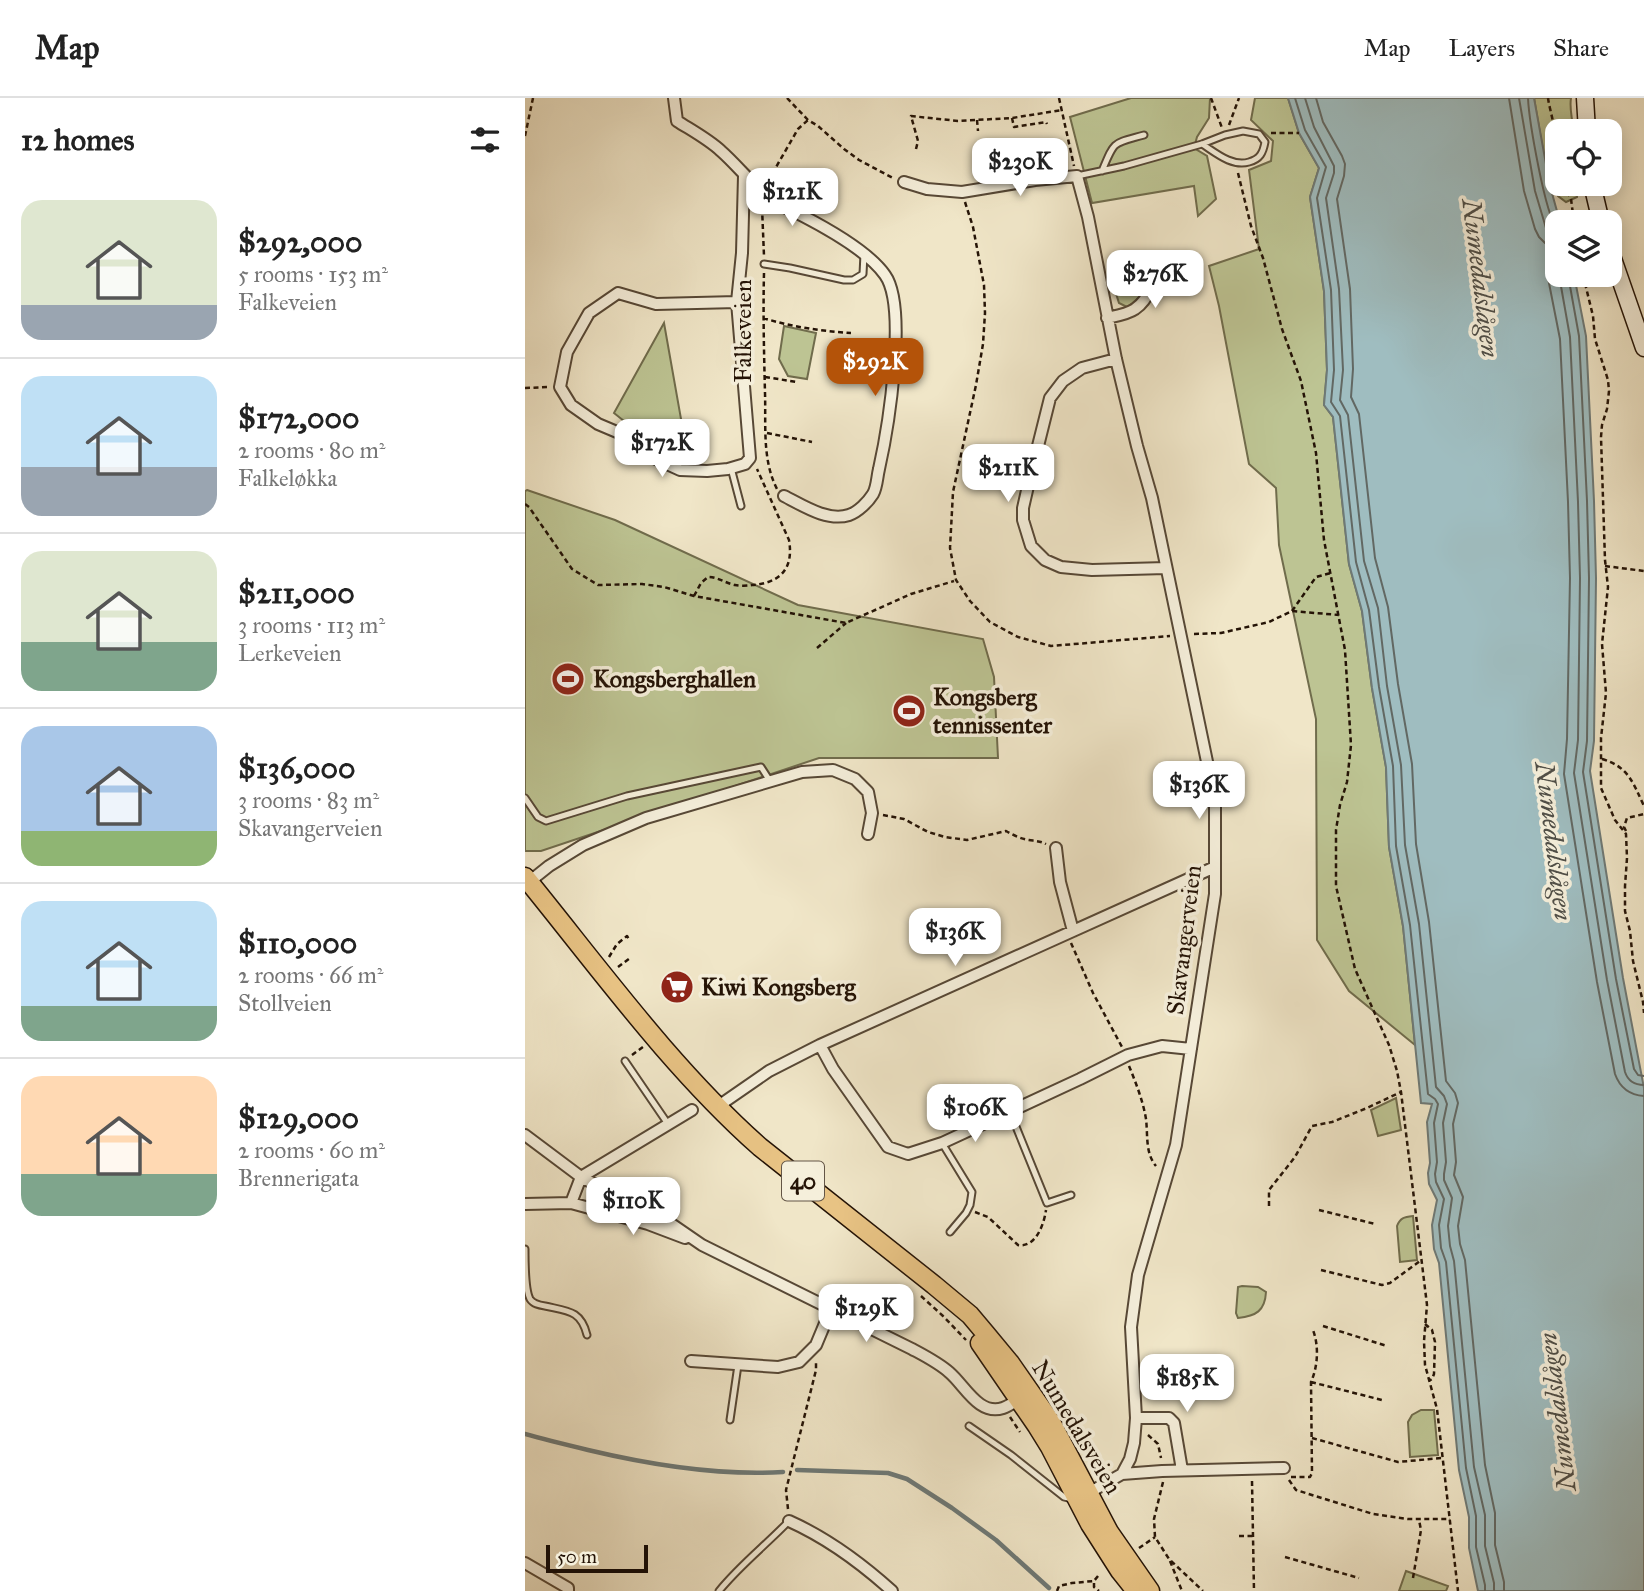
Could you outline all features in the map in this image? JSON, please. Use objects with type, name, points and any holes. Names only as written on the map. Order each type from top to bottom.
[{"type":"main road","points":[[1585,98],[1586,119]]},
{"type":"main road","points":[[1622,285],[1644,348]]},
{"type":"main road","name":"Numedalsveien","points":[[527,880],[716,1107],[760,1147],[970,1315],[986,1334],[1018,1399],[1061,1438],[1101,1543],[1136,1591]]},
{"type":"main road","name":"Numedalsveien","points":[[1082,1496],[1150,1591]]},
{"type":"street","points":[[674,98],[677,121],[720,150],[744,176],[772,200],[812,220],[864,254],[886,276],[893,300],[896,340],[890,405],[874,493],[864,505],[849,515],[832,516],[784,496]]},
{"type":"street","points":[[737,302],[656,304],[618,293],[589,313],[567,352],[561,387],[571,405],[599,424],[624,435],[647,455],[680,470],[707,471],[745,464],[750,458],[737,302],[742,253],[744,176]]},
{"type":"street","points":[[904,182],[942,192],[962,192],[1025,181],[1077,176]]},
{"type":"street","name":"Skavangerveien","points":[[1077,176],[1088,217],[1116,359],[1152,498],[1215,800],[1215,894],[1176,1144],[1138,1275],[1131,1327],[1136,1418],[1134,1443],[1122,1475]]},
{"type":"street","points":[[1107,318],[1136,309],[1148,294],[1155,275],[1156,262]]},
{"type":"street","points":[[1116,359],[1082,368],[1063,381],[1050,398],[1023,508],[1023,520],[1031,547],[1045,560],[1061,567],[1092,570],[1166,568]]},
{"type":"street","points":[[527,880],[583,845],[633,823],[803,772],[833,770],[855,779],[868,792],[872,813],[868,834]]},
{"type":"street","points":[[1056,848],[1059,882],[1070,932]]},
{"type":"street","points":[[716,1107],[769,1071],[820,1045],[1215,867]]},
{"type":"street","points":[[820,1045],[833,1069],[888,1147],[908,1154],[942,1143],[1126,1056],[1162,1046],[1191,1049]]},
{"type":"street","points":[[571,1203],[581,1177],[692,1110]]},
{"type":"street","points":[[525,1135],[581,1177],[670,1223],[702,1245]]},
{"type":"street","points":[[525,1204],[571,1203],[648,1224],[702,1245],[935,1362],[985,1407],[996,1410],[1018,1399]]},
{"type":"street","points":[[691,1360],[778,1367],[799,1362],[816,1345],[831,1309]]},
{"type":"street","points":[[1136,1418],[1169,1418],[1174,1423],[1182,1471]]},
{"type":"street","points":[[1082,1496],[1122,1475],[1162,1471],[1284,1468]]},
{"type":"street","points":[[789,1521],[812,1531],[866,1567],[892,1591]]},
{"type":"street","points":[[525,1563],[568,1588],[568,1591]]},
{"type":"lane","points":[[1077,176],[1128,166],[1243,131],[1259,134],[1265,142],[1263,153],[1256,160],[1243,164],[1230,162],[1202,144]]},
{"type":"lane","points":[[1102,171],[1112,145],[1144,135]]},
{"type":"lane","points":[[764,264],[853,281],[863,274],[864,254]]},
{"type":"lane","points":[[731,468],[741,506]]},
{"type":"lane","points":[[525,798],[538,817],[546,821],[627,796],[761,767],[770,781]]},
{"type":"lane","points":[[625,1061],[668,1124]]},
{"type":"lane","points":[[1009,1111],[1047,1203],[1071,1195]]},
{"type":"lane","points":[[942,1143],[972,1192],[966,1213],[950,1232]]},
{"type":"lane","points":[[525,1249],[527,1291],[530,1300],[573,1313],[581,1319],[587,1335]]},
{"type":"lane","points":[[730,1420],[739,1365]]},
{"type":"lane","points":[[969,1426],[1064,1497],[1082,1496]]},
{"type":"lane","points":[[719,1591],[789,1521]]},
{"type":"path","points":[[525,136],[533,98]]},
{"type":"path","points":[[787,98],[808,120],[859,160],[904,182]]},
{"type":"path","points":[[1059,98],[1077,176]]},
{"type":"path","points":[[1212,98],[1225,135]]},
{"type":"path","points":[[1225,135],[1238,98]]},
{"type":"path","points":[[1548,98],[1552,119]]},
{"type":"path","points":[[916,149],[918,141],[911,116],[958,121],[1012,118],[1062,110]]},
{"type":"path","points":[[1012,118],[1014,127],[1047,124]]},
{"type":"path","points":[[762,191],[798,129],[808,120]]},
{"type":"path","points":[[977,120],[978,131]]},
{"type":"path","points":[[1259,134],[1299,133]]},
{"type":"path","points":[[1230,162],[1238,173],[1282,329],[1301,381],[1319,469],[1324,540],[1345,650],[1352,745],[1336,830],[1336,886],[1355,969],[1389,1045],[1401,1092],[1427,1305],[1425,1365],[1437,1409],[1458,1591]]},
{"type":"path","name":"Falkeveien","points":[[762,191],[764,377],[768,461],[770,476],[784,496]]},
{"type":"path","points":[[962,192],[973,227],[984,285],[985,313],[983,344],[953,492],[950,548],[955,580],[990,622],[1017,638],[1051,646],[1180,634],[1221,634],[1269,622],[1292,611],[1316,577],[1331,573]]},
{"type":"path","points":[[1586,287],[1595,339],[1609,391],[1601,438],[1608,587],[1602,644],[1606,693],[1601,738],[1601,788],[1615,820],[1626,834]]},
{"type":"path","points":[[763,318],[805,328],[851,333]]},
{"type":"path","points":[[764,377],[797,382]]},
{"type":"path","points":[[525,388],[561,387]]},
{"type":"path","points":[[766,432],[812,442]]},
{"type":"path","points":[[694,596],[708,577],[716,577],[735,585],[764,584],[784,573],[790,561],[789,540],[759,471],[750,458]]},
{"type":"path","points":[[525,504],[572,569],[598,585],[642,584],[664,587],[694,596],[846,623]]},
{"type":"path","points":[[1605,566],[1644,571]]},
{"type":"path","points":[[817,648],[846,623],[911,594],[955,580]]},
{"type":"path","points":[[1292,611],[1339,615]]},
{"type":"path","points":[[1602,759],[1613,762],[1629,775],[1644,806]]},
{"type":"path","points":[[872,813],[904,819],[928,832],[945,837],[967,840],[1006,831],[1056,848]]},
{"type":"path","points":[[1644,814],[1627,818],[1624,827],[1627,858],[1625,911],[1644,1013]]},
{"type":"path","points":[[1070,932],[1076,956],[1126,1056],[1146,1119],[1151,1160],[1167,1178]]},
{"type":"path","points":[[609,957],[617,944],[627,936],[630,941]]},
{"type":"path","points":[[618,967],[630,958]]},
{"type":"path","points":[[625,1061],[643,1046]]},
{"type":"path","points":[[1269,1206],[1269,1190],[1295,1157],[1312,1126],[1332,1122],[1401,1092]]},
{"type":"path","points":[[966,1213],[972,1210],[988,1217],[1018,1245],[1024,1246],[1030,1244],[1039,1232],[1047,1203]]},
{"type":"path","points":[[1319,1210],[1375,1224]]},
{"type":"path","points":[[1321,1270],[1382,1285],[1421,1261]]},
{"type":"path","points":[[916,1292],[967,1342]]},
{"type":"path","points":[[1425,1324],[1431,1329],[1435,1342],[1434,1374],[1429,1381]]},
{"type":"path","points":[[1323,1326],[1387,1346]]},
{"type":"path","points":[[1313,1330],[1316,1337],[1317,1370],[1311,1382],[1312,1473],[1310,1477],[1287,1477],[1296,1490],[1373,1514],[1419,1520],[1450,1519]]},
{"type":"path","points":[[789,1521],[786,1490],[816,1370],[816,1345]]},
{"type":"path","points":[[1311,1382],[1382,1400]]},
{"type":"path","points":[[1018,1399],[1025,1437]]},
{"type":"path","points":[[1136,1418],[1158,1444],[1161,1453],[1163,1483],[1154,1519],[1155,1537],[1169,1559],[1182,1591]]},
{"type":"path","points":[[1312,1438],[1398,1462],[1442,1458]]},
{"type":"path","points":[[1252,1477],[1254,1591]]},
{"type":"path","points":[[1413,1578],[1421,1530],[1419,1520]]},
{"type":"path","points":[[1239,1536],[1253,1536]]},
{"type":"path","points":[[1136,1549],[1155,1537]]},
{"type":"path","points":[[1285,1556],[1359,1578]]},
{"type":"path","points":[[1169,1559],[1203,1591]]},
{"type":"path","points":[[1098,1576],[1094,1587],[1099,1591]]},
{"type":"path","points":[[1057,1591],[1059,1586],[1094,1581]]},
{"type":"green space","points":[[1131,98],[1210,98],[1209,118],[1197,137],[1194,148],[1207,156],[1216,199],[1198,216],[1194,186],[1092,203],[1070,117]]},
{"type":"green space","points":[[1255,98],[1288,98],[1299,133],[1319,168],[1310,197],[1324,291],[1327,370],[1324,405],[1333,417],[1349,564],[1362,611],[1386,767],[1389,847],[1403,926],[1415,1045],[1349,991],[1317,940],[1316,719],[1279,545],[1276,488],[1249,464],[1209,266],[1259,249],[1249,170],[1271,161],[1273,141],[1251,120]]},
{"type":"green space","points":[[1534,98],[1571,98],[1572,119],[1545,119],[1545,162]]},
{"type":"green space","points":[[1558,196],[1577,196],[1577,197],[1566,202]]},
{"type":"green space","points":[[1150,275],[1145,289],[1136,300],[1127,307],[1119,303],[1113,284]]},
{"type":"green space","points":[[664,323],[689,464],[664,453],[614,413]]},
{"type":"green space","points":[[784,326],[816,333],[807,379],[788,376],[779,359]]},
{"type":"green space","points":[[527,490],[615,520],[798,605],[983,639],[994,677],[998,758],[819,758],[541,851],[525,851]]},
{"type":"green space","points":[[1396,1098],[1401,1130],[1378,1136],[1371,1110]]},
{"type":"green space","points":[[1413,1216],[1417,1260],[1400,1262],[1397,1226],[1403,1218]]},
{"type":"green space","points":[[1238,1287],[1258,1287],[1266,1292],[1264,1304],[1258,1311],[1238,1318]]},
{"type":"green space","points":[[1421,1410],[1434,1410],[1438,1455],[1410,1457],[1408,1422],[1412,1415]]},
{"type":"green space","points":[[1406,1571],[1448,1586],[1446,1591],[1399,1591]]},
{"type":"water","name":"Numedalslågen","points":[[1288,98],[1534,98],[1545,158],[1545,196],[1553,196],[1557,210],[1545,210],[1545,287],[1576,287],[1586,336],[1596,578],[1594,741],[1590,771],[1623,978],[1644,1088],[1644,1591],[1478,1591],[1469,1548],[1469,1517],[1459,1470],[1439,1263],[1434,1249],[1432,1225],[1437,1200],[1429,1184],[1427,1122],[1432,1104],[1421,1103],[1403,926],[1389,847],[1386,767],[1362,611],[1349,564],[1333,417],[1324,405],[1327,370],[1324,291],[1310,197],[1319,168],[1299,133]]},
{"type":"waterway","points":[[525,1434],[660,1465],[709,1471],[783,1472]]},
{"type":"waterway","points":[[797,1470],[888,1473],[907,1479],[996,1540],[1049,1588]]},
{"type":"place","name":"Kongsberghallen","points":[[568,679]]},
{"type":"place","name":"Kongsberg tennissenter","points":[[909,711]]},
{"type":"place","name":"Kiwi Kongsberg","points":[[677,987]]}]
